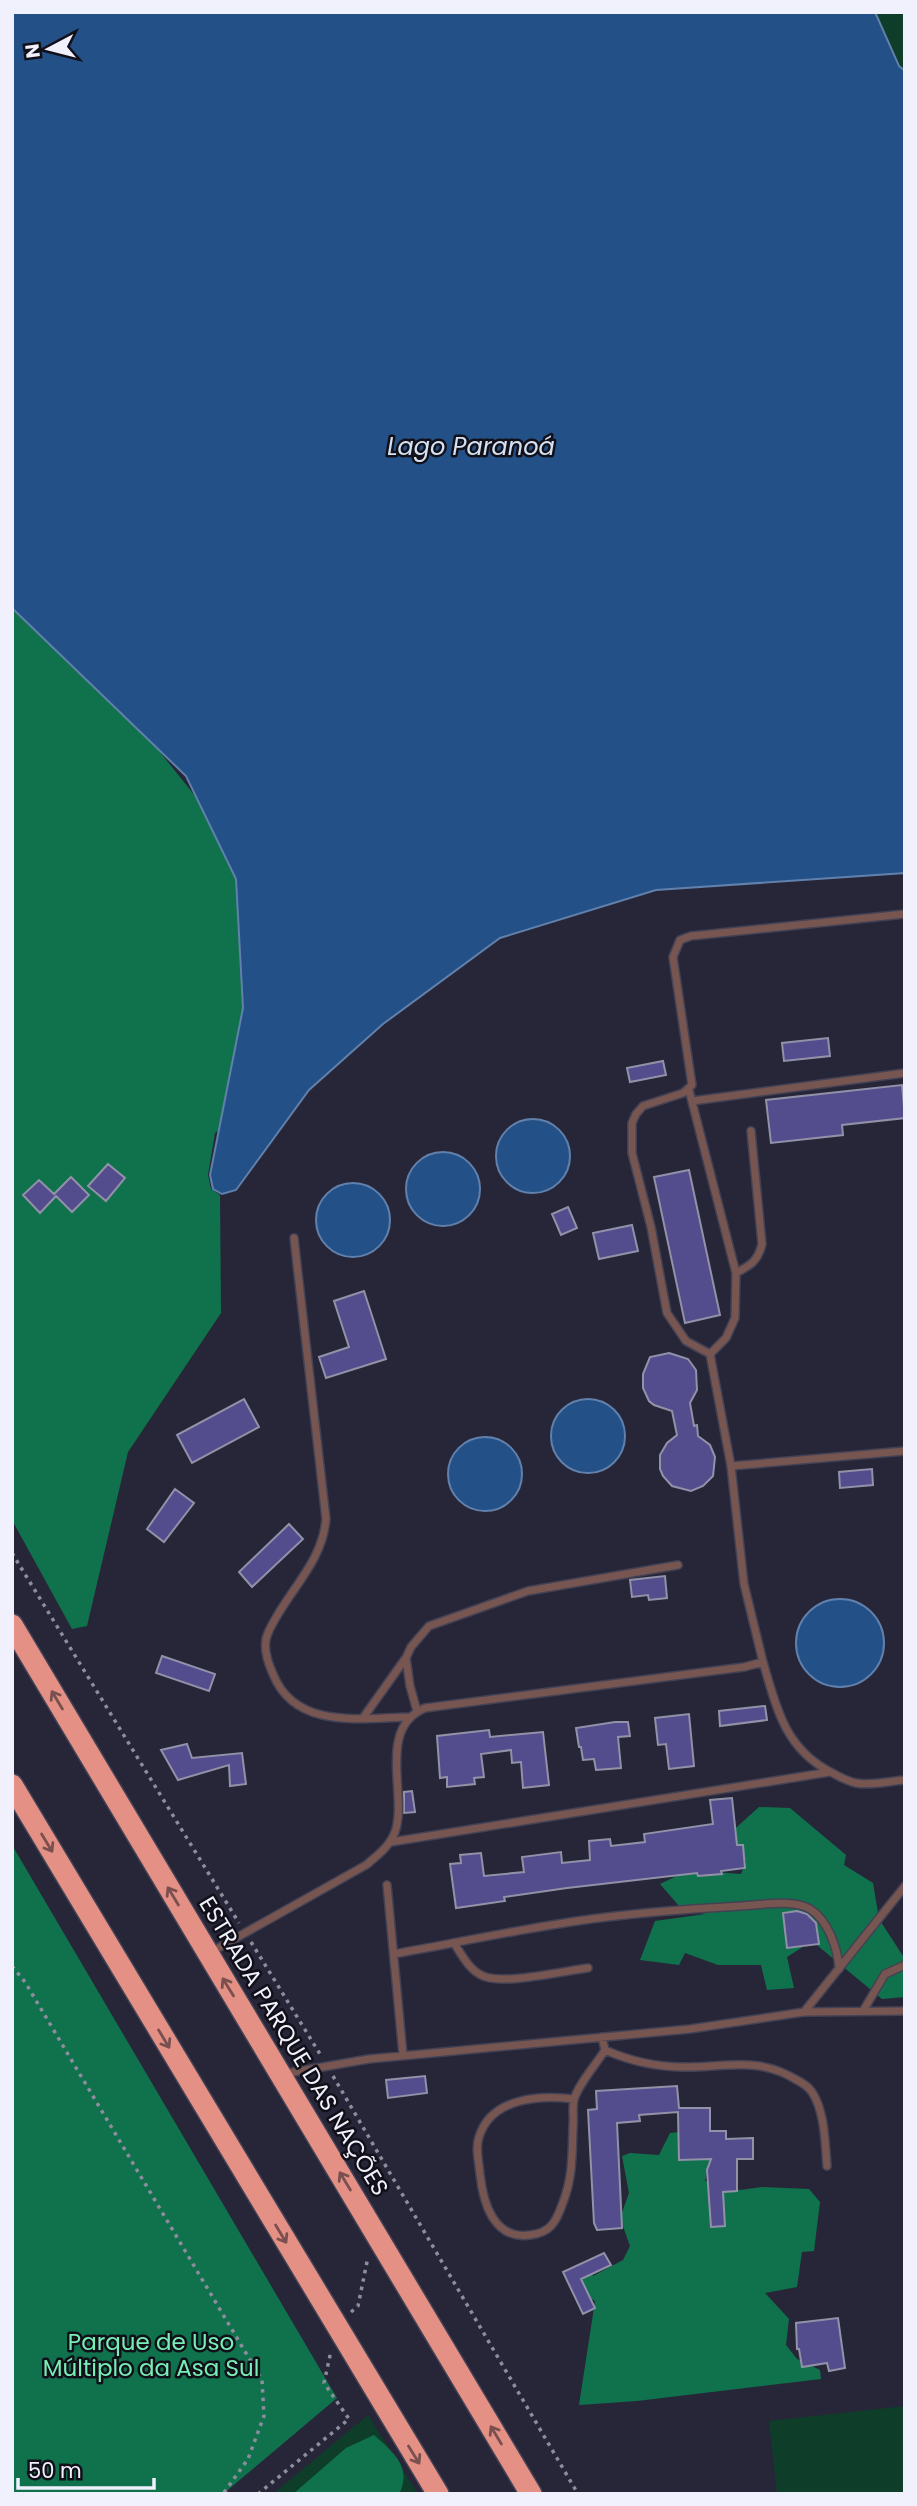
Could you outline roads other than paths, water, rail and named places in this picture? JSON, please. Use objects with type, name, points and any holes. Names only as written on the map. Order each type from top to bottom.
[{"type":"highway","name":"ESTRADA PARQUE DAS NAÇÕES","points":[[16,1637],[282,2074],[531,2494]]},
{"type":"highway","points":[[12,1785],[438,2494]]},
{"type":"lane","points":[[710,1354],[685,1340],[667,1313],[651,1227],[632,1153],[632,1123],[643,1106],[689,1090],[692,1085],[673,957],[680,940],[691,936],[905,914]]},
{"type":"lane","points":[[692,1101],[905,1073]]},
{"type":"lane","points":[[689,1090],[736,1273],[735,1318],[726,1338],[710,1354]]},
{"type":"lane","points":[[736,1273],[754,1262],[759,1256],[762,1244],[751,1131]]},
{"type":"lane","points":[[294,1238],[326,1519],[322,1540],[311,1567],[267,1635],[266,1657],[276,1682],[298,1706],[333,1719],[410,1717]]},
{"type":"lane","points":[[710,1354],[731,1466],[744,1584],[773,1696],[791,1740],[814,1762],[857,1783],[905,1780]]},
{"type":"lane","points":[[731,1466],[905,1451]]},
{"type":"lane","points":[[363,1718],[411,1647],[429,1626],[528,1591],[678,1565]]},
{"type":"lane","points":[[406,1658],[408,1678],[417,1711]]},
{"type":"lane","points":[[208,1954],[366,1865],[391,1842],[398,1822],[397,1748],[410,1717],[417,1711],[425,1707],[763,1662]]},
{"type":"lane","points":[[391,1842],[830,1772]]},
{"type":"lane","points":[[387,1885],[403,2055]]},
{"type":"lane","points":[[804,2012],[905,1886]]},
{"type":"lane","points":[[394,1954],[578,1921],[717,1907],[794,1905],[808,1908],[817,1914],[839,1955],[839,1969]]},
{"type":"lane","points":[[454,1943],[468,1964],[481,1975],[498,1980],[588,1968]]},
{"type":"lane","points":[[863,2011],[885,1974],[905,1965]]},
{"type":"lane","points":[[282,2074],[403,2055],[690,2029],[804,2012],[905,2011]]},
{"type":"lane","points":[[574,2099],[550,2096],[518,2101],[494,2114],[484,2125],[478,2137],[477,2150],[483,2198],[493,2219],[502,2228],[513,2233],[532,2235],[550,2229],[557,2221],[570,2186],[574,2099],[605,2050],[602,2037]]},
{"type":"lane","points":[[605,2050],[620,2057],[661,2066],[753,2064],[770,2066],[784,2072],[811,2092],[823,2129],[827,2166]]},
{"type":"water","name":"Lago Paranoá","points":[[12,12],[875,12],[899,66],[905,71],[905,873],[656,890],[500,938],[383,1024],[309,1090],[236,1190],[222,1194],[213,1189],[210,1175],[243,1008],[236,879],[186,776],[12,608]]},
{"type":"water","points":[[533,1119],[554,1125],[564,1135],[570,1156],[564,1177],[554,1187],[533,1193],[512,1187],[502,1177],[496,1156],[502,1135],[512,1125]]},
{"type":"water","points":[[443,1152],[464,1158],[474,1168],[480,1189],[474,1210],[464,1220],[443,1226],[422,1220],[412,1210],[406,1189],[412,1168],[422,1158]]},
{"type":"water","points":[[353,1183],[374,1189],[384,1199],[390,1220],[384,1241],[374,1251],[353,1257],[332,1251],[322,1241],[316,1220],[322,1199],[332,1189]]},
{"type":"water","points":[[588,1399],[609,1405],[619,1415],[625,1436],[619,1457],[609,1467],[588,1473],[567,1467],[557,1457],[551,1436],[557,1415],[567,1405]]},
{"type":"water","points":[[485,1437],[506,1443],[516,1453],[522,1474],[516,1495],[506,1505],[485,1511],[464,1505],[454,1495],[448,1474],[454,1453],[464,1443]]},
{"type":"water","points":[[840,1599],[857,1603],[871,1612],[880,1626],[884,1643],[880,1660],[871,1674],[857,1683],[840,1687],[823,1683],[809,1674],[800,1660],[796,1643],[800,1626],[809,1612],[823,1603]]},
{"type":"park label","name":"Parque de Uso Múltiplo da Asa Sul","points":[[151,2355]]}]
